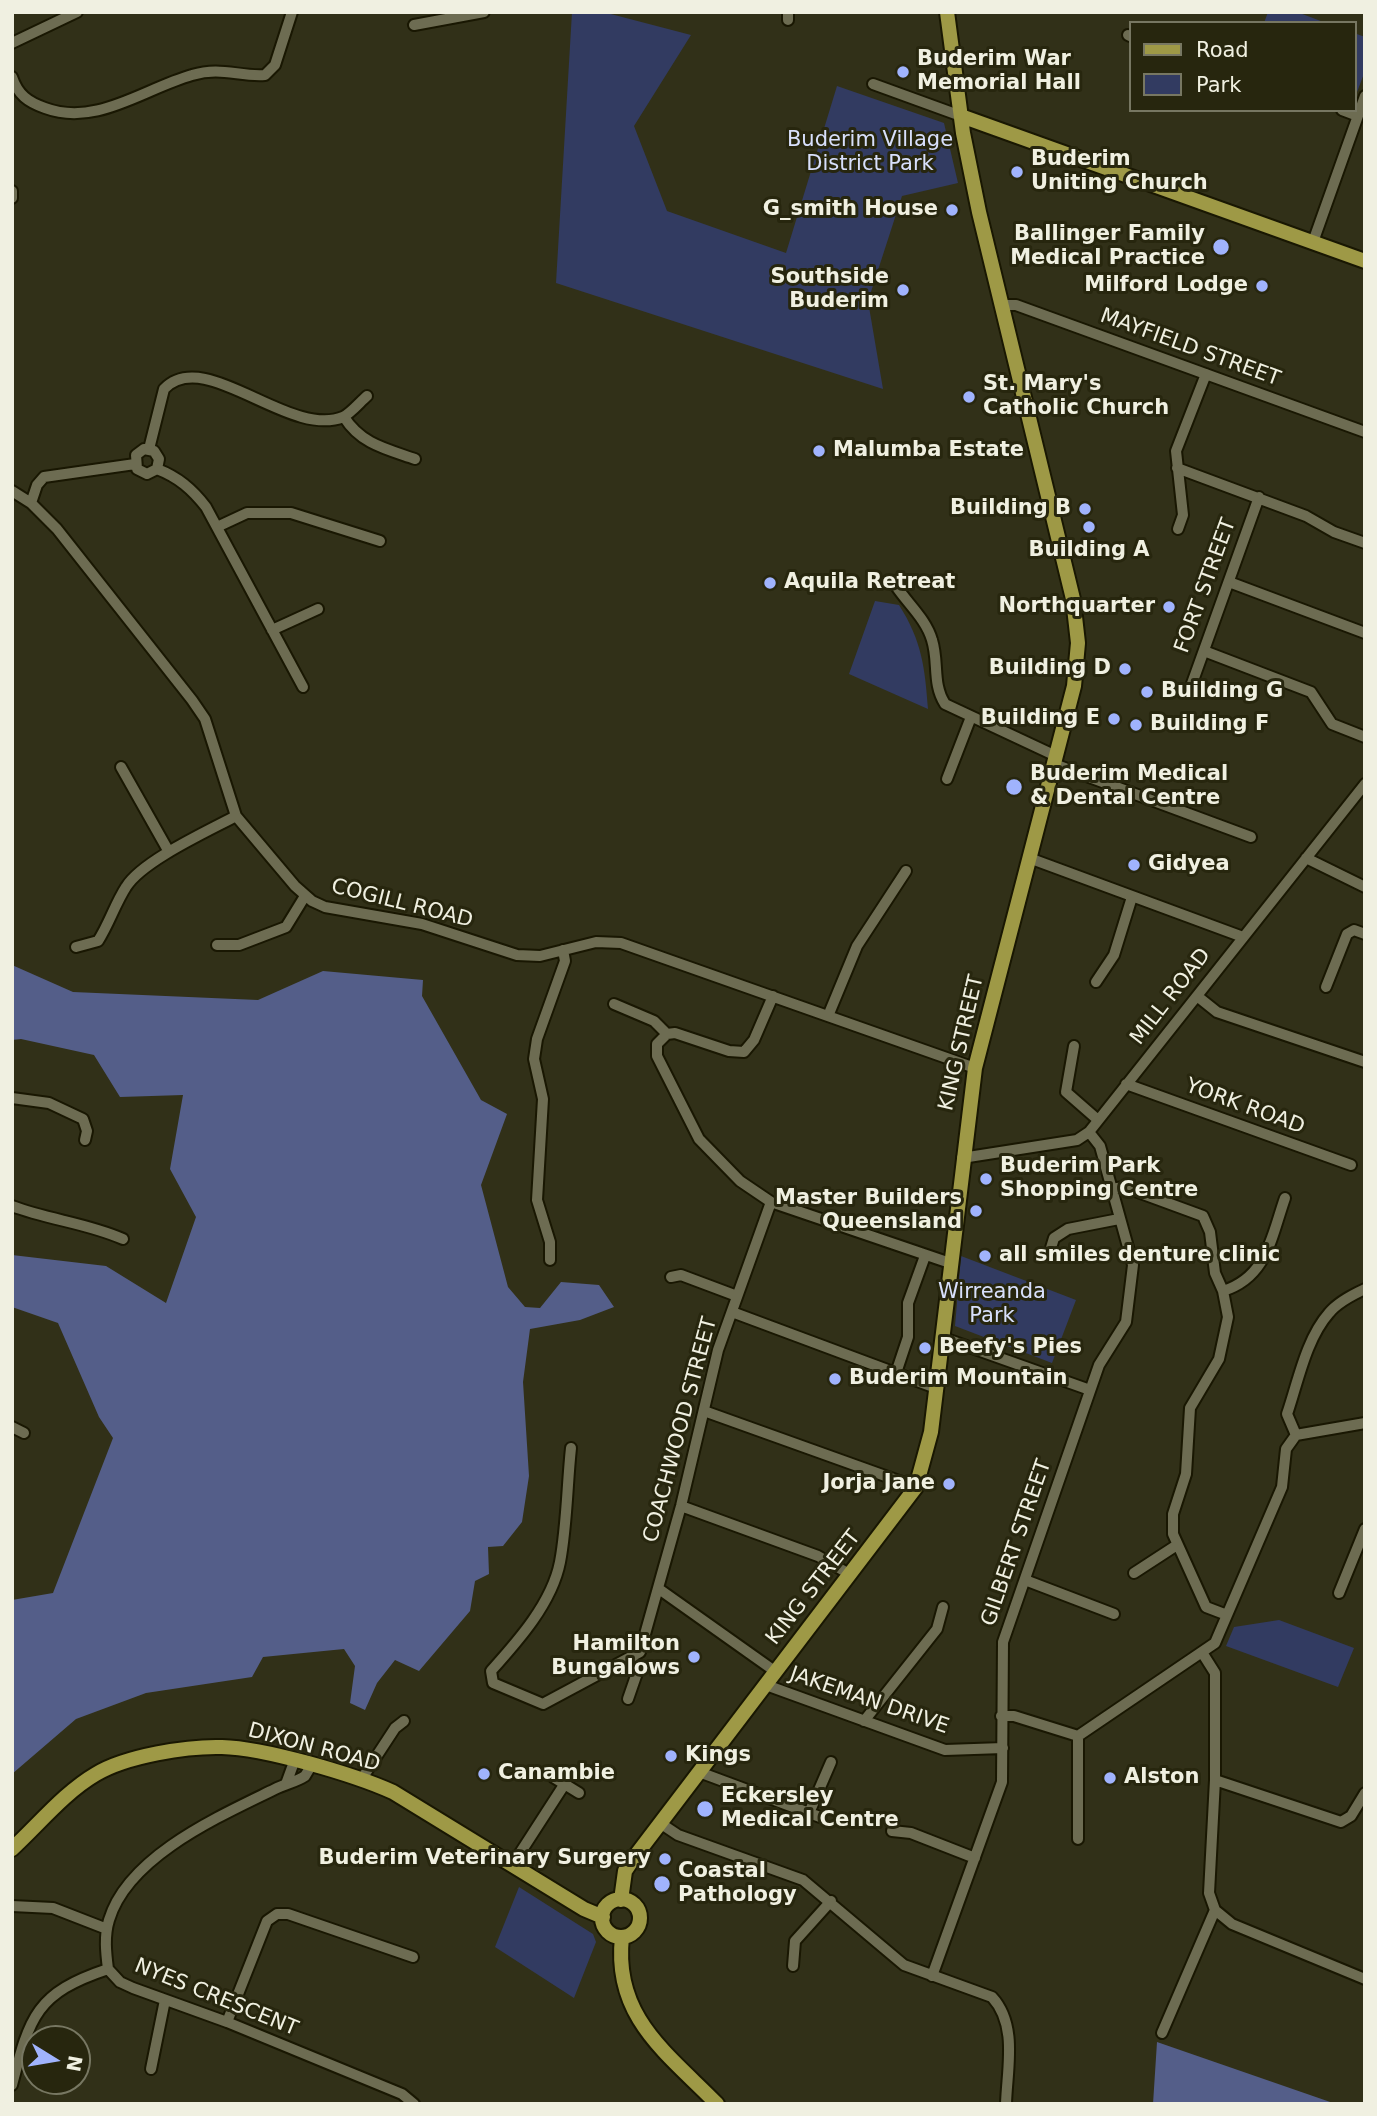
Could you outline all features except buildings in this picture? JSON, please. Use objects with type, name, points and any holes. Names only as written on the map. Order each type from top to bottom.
[{"type":"main road","name":"KING STREET","points":[[621,1900],[625,1871],[916,1486],[931,1432],[962,1158],[975,1068],[1074,686],[1077,626],[979,212],[961,116],[947,12]]},
{"type":"main road","points":[[961,116],[1365,261]]},
{"type":"main road","name":"DIXON ROAD","points":[[12,1849],[88,1780],[107,1768],[129,1761],[220,1747],[311,1766],[393,1792],[584,1909],[603,1917]]},
{"type":"main road","points":[[621,1900],[633,1903],[640,1918],[633,1934],[622,1937],[608,1931],[603,1917],[611,1903],[621,1900]]},
{"type":"main road","points":[[622,1937],[620,1964],[625,1992],[636,2017],[654,2042],[717,2104]]},
{"type":"street","points":[[12,43],[77,12]]},
{"type":"street","points":[[12,77],[17,90],[30,103],[61,114],[89,115],[194,74],[230,70],[252,76],[265,75],[275,65],[292,12]]},
{"type":"street","points":[[414,25],[484,12]]},
{"type":"street","points":[[873,84],[961,116]]},
{"type":"street","points":[[1313,243],[1365,96]]},
{"type":"street","points":[[1347,112],[1358,116]]},
{"type":"street","points":[[12,191],[12,198]]},
{"type":"street","name":"MAYFIELD STREET","points":[[1002,305],[1016,305],[1365,432]]},
{"type":"street","points":[[1178,529],[1183,515],[1176,451],[1206,374]]},
{"type":"street","points":[[149,449],[164,389],[171,381],[187,376],[207,379],[312,420],[344,417],[367,396]]},
{"type":"street","points":[[344,417],[358,436],[415,459]]},
{"type":"street","points":[[135,464],[140,451],[149,449]]},
{"type":"street","points":[[149,449],[159,459],[157,469]]},
{"type":"street","points":[[31,503],[37,485],[44,477],[135,464],[147,474],[157,469]]},
{"type":"street","points":[[1177,468],[1259,497],[1365,543]]},
{"type":"street","points":[[157,469],[179,480],[196,494],[218,527],[303,687]]},
{"type":"street","name":"COGILL ROAD","points":[[12,491],[31,503],[57,529],[205,719],[236,816],[305,896],[325,907],[422,924],[517,955],[540,956],[596,942],[621,943],[975,1068]]},
{"type":"street","name":"FORT STREET","points":[[1190,689],[1259,497]]},
{"type":"street","points":[[218,527],[247,513],[291,513],[380,541]]},
{"type":"street","points":[[1229,582],[1365,633]]},
{"type":"street","points":[[896,586],[930,632],[941,698],[951,708],[1055,760],[1251,836]]},
{"type":"street","points":[[272,630],[318,609]]},
{"type":"street","points":[[1204,651],[1311,692],[1332,724],[1365,737]]},
{"type":"street","points":[[947,779],[971,717]]},
{"type":"street","points":[[121,767],[169,852]]},
{"type":"street","name":"MILL ROAD","points":[[1089,1132],[1365,783]]},
{"type":"street","points":[[76,947],[98,941],[127,885],[169,852],[236,816]]},
{"type":"street","points":[[1306,858],[1365,887]]},
{"type":"street","points":[[1029,859],[1243,937]]},
{"type":"street","points":[[828,1016],[857,946],[906,871]]},
{"type":"street","points":[[217,945],[239,945],[286,927],[305,896]]},
{"type":"street","points":[[1096,982],[1114,955],[1132,897]]},
{"type":"street","points":[[1326,987],[1347,934],[1354,930],[1365,934]]},
{"type":"street","points":[[550,1260],[550,1242],[537,1200],[543,1100],[534,1059],[537,1039],[565,961],[563,950]]},
{"type":"street","points":[[614,1004],[654,1021],[667,1034],[683,1034],[729,1051],[744,1052],[754,1040],[773,996]]},
{"type":"street","points":[[1196,996],[1225,1015],[1365,1062]]},
{"type":"street","points":[[667,1034],[657,1044],[657,1056],[699,1139],[723,1167],[771,1202],[950,1263]]},
{"type":"street","points":[[1074,1046],[1066,1092],[1098,1120]]},
{"type":"street","name":"YORK ROAD","points":[[1126,1084],[1352,1165]]},
{"type":"street","points":[[12,1098],[49,1103],[83,1119],[87,1131],[85,1140]]},
{"type":"street","points":[[962,1158],[1077,1140],[1089,1132]]},
{"type":"street","name":"GILBERT STREET","points":[[932,1976],[1002,1782],[1003,1642],[1099,1365],[1126,1322],[1133,1265],[1100,1146],[1089,1132]]},
{"type":"street","points":[[1111,1189],[1124,1187],[1203,1216],[1210,1232],[1215,1273],[1223,1292],[1227,1317],[1219,1359],[1190,1408],[1186,1474],[1173,1514],[1177,1545],[1206,1606],[1227,1615]]},
{"type":"street","points":[[1223,1292],[1243,1285],[1261,1266],[1285,1198]]},
{"type":"street","name":"COACHWOOD STREET","points":[[632,1658],[640,1652],[659,1589],[718,1350],[771,1202]]},
{"type":"street","points":[[12,1206],[38,1216],[100,1229],[123,1239]]},
{"type":"street","points":[[1051,1248],[1054,1238],[1068,1229],[1119,1219]]},
{"type":"street","points":[[896,1373],[908,1338],[908,1303],[925,1256]]},
{"type":"street","points":[[671,1277],[681,1275],[737,1296]]},
{"type":"street","points":[[1296,1435],[1287,1414],[1315,1335],[1328,1314],[1343,1300],[1365,1289]]},
{"type":"street","points":[[732,1312],[936,1388]]},
{"type":"street","points":[[942,1337],[1090,1390]]},
{"type":"street","points":[[704,1411],[916,1486]]},
{"type":"street","points":[[1078,1736],[1168,1673],[1203,1654],[1215,1643],[1282,1487],[1286,1449],[1296,1435],[1365,1423]]},
{"type":"street","points":[[12,1427],[24,1433]]},
{"type":"street","points":[[571,1448],[560,1562],[544,1599],[516,1643],[491,1671],[493,1683],[543,1704],[632,1658],[637,1673],[628,1699]]},
{"type":"street","points":[[681,1506],[818,1556],[851,1575]]},
{"type":"street","points":[[1339,1593],[1365,1530]]},
{"type":"street","points":[[1134,1573],[1177,1545]]},
{"type":"street","points":[[1025,1580],[1114,1614]]},
{"type":"street","points":[[659,1589],[776,1672]]},
{"type":"street","points":[[864,1721],[937,1629],[943,1607]]},
{"type":"street","points":[[1203,1654],[1215,1673],[1215,1780],[1209,1893],[1215,1910],[1232,1924],[1365,1979]]},
{"type":"street","name":"JAKEMAN DRIVE","points":[[765,1685],[945,1750],[1003,1748]]},
{"type":"street","points":[[1001,1716],[1014,1716],[1078,1736]]},
{"type":"street","points":[[361,1780],[395,1728],[404,1721]]},
{"type":"street","points":[[1078,1736],[1079,1839]]},
{"type":"street","points":[[286,1784],[294,1762]]},
{"type":"street","points":[[699,1772],[814,1815],[831,1762]]},
{"type":"street","name":"NYES CRESCENT","points":[[311,1766],[305,1776],[178,1840],[128,1885],[117,1900],[107,1929],[107,1969],[120,1982],[227,2022],[402,2094],[414,2104]]},
{"type":"street","points":[[552,1777],[579,1793]]},
{"type":"street","points":[[1215,1780],[1341,1822],[1351,1816],[1365,1793]]},
{"type":"street","points":[[513,1864],[564,1785]]},
{"type":"street","points":[[660,1823],[678,1835],[803,1880],[904,1965],[992,1997],[1003,2008],[1009,2024],[1006,2104]]},
{"type":"street","points":[[892,1831],[911,1833],[975,1858]]},
{"type":"street","points":[[793,1966],[796,1941],[831,1902]]},
{"type":"street","points":[[12,1906],[53,1908],[107,1929]]},
{"type":"street","points":[[1162,2033],[1215,1910]]},
{"type":"street","points":[[227,2022],[267,1922],[277,1914],[288,1914],[412,1958]]},
{"type":"street","points":[[12,2085],[27,2029],[49,1997],[77,1979],[107,1969]]},
{"type":"street","points":[[151,2069],[165,2000]]},
{"type":"green space","name":"Buderim Village District Park","points":[[572,12],[603,12],[691,35],[634,126],[667,211],[786,253],[837,86],[944,123],[958,183],[902,196],[868,301],[883,389],[556,283]]},
{"type":"green space","points":[[1268,12],[1297,12],[1321,21],[1265,21]]},
{"type":"green space","points":[[1356,34],[1365,37],[1365,71],[1356,95]]},
{"type":"green space","points":[[875,601],[899,605],[907,618],[921,655],[928,709],[849,674]]},
{"type":"green space","name":"Wirreanda Park","points":[[961,1256],[1076,1300],[1052,1363],[955,1326]]},
{"type":"green space","points":[[1279,1620],[1354,1648],[1338,1687],[1226,1646],[1234,1627]]},
{"type":"green space","points":[[519,1887],[593,1934],[596,1942],[574,1998],[495,1947]]},
{"type":"shaded area","points":[[12,965],[73,992],[258,1000],[323,971],[423,980],[422,996],[481,1100],[507,1114],[481,1185],[508,1287],[525,1307],[540,1308],[561,1282],[599,1285],[614,1307],[580,1320],[530,1329],[523,1382],[529,1476],[522,1522],[503,1546],[488,1547],[489,1574],[475,1581],[470,1611],[419,1671],[395,1660],[377,1683],[365,1710],[350,1703],[355,1666],[344,1649],[263,1657],[252,1677],[146,1693],[76,1719],[12,1774],[12,1600],[53,1593],[113,1438],[99,1417],[58,1323],[12,1307],[12,1255],[106,1266],[166,1303],[196,1217],[170,1169],[183,1095],[120,1097],[94,1055],[21,1039],[12,1040]]},
{"type":"shaded area","points":[[1157,2042],[1336,2104],[1153,2104]]},
{"type":"place","name":"Buderim War Memorial Hall","points":[[903,72]]},
{"type":"place","name":"Buderim Uniting Church","points":[[1017,172]]},
{"type":"place","name":"G_smith House","points":[[952,210]]},
{"type":"place","name":"Ballinger Family Medical Practice","points":[[1221,247]]},
{"type":"place","name":"Milford Lodge","points":[[1262,286]]},
{"type":"place","name":"Southside Buderim","points":[[903,290]]},
{"type":"place","name":"St. Mary's Catholic Church","points":[[969,397]]},
{"type":"place","name":"Malumba Estate","points":[[819,451]]},
{"type":"place","name":"Building B","points":[[1085,509]]},
{"type":"place","name":"Building A","points":[[1089,527]]},
{"type":"place","name":"Aquila Retreat","points":[[770,583]]},
{"type":"place","name":"Northquarter","points":[[1169,607]]},
{"type":"place","name":"Building D","points":[[1125,669]]},
{"type":"place","name":"Building G","points":[[1147,692]]},
{"type":"place","name":"Building E","points":[[1114,719]]},
{"type":"place","name":"Building F","points":[[1136,725]]},
{"type":"place","name":"Buderim Medical & Dental Centre","points":[[1014,787]]},
{"type":"place","name":"Gidyea","points":[[1134,865]]},
{"type":"place","name":"Buderim Park Shopping Centre","points":[[986,1179]]},
{"type":"place","name":"Master Builders Queensland","points":[[976,1211]]},
{"type":"place","name":"all smiles denture clinic","points":[[985,1256]]},
{"type":"place","name":"Beefy's Pies","points":[[925,1348]]},
{"type":"place","name":"Buderim Mountain","points":[[835,1379]]},
{"type":"place","name":"Jorja Jane","points":[[949,1484]]},
{"type":"place","name":"Hamilton Bungalows","points":[[694,1657]]},
{"type":"place","name":"Kings","points":[[671,1756]]},
{"type":"place","name":"Canambie","points":[[484,1774]]},
{"type":"place","name":"Alston","points":[[1110,1778]]},
{"type":"place","name":"Eckersley Medical Centre","points":[[705,1809]]},
{"type":"place","name":"Buderim Veterinary Surgery","points":[[665,1859]]},
{"type":"place","name":"Coastal Pathology","points":[[662,1884]]}]
